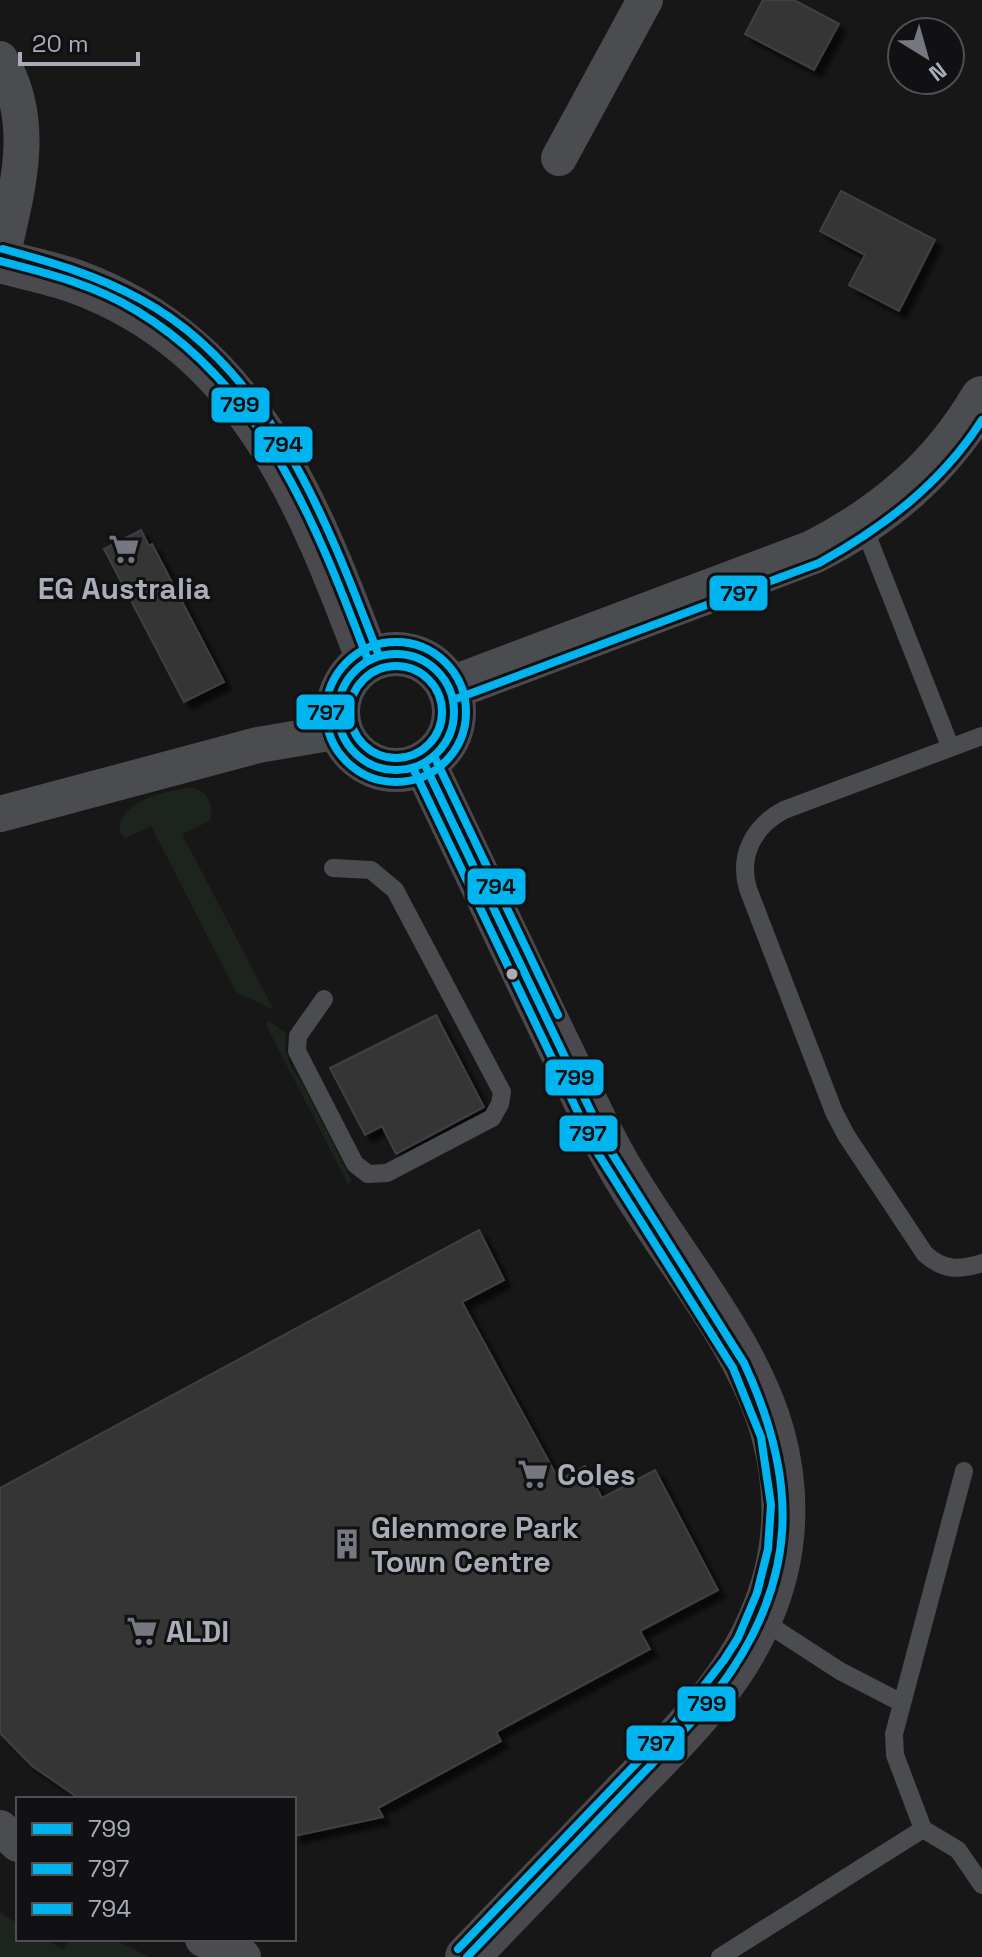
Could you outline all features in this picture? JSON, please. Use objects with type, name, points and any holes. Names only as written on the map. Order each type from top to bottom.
[{"type":"main road","points":[[0,261],[55,275],[102,293],[159,325],[217,373],[258,422],[284,465],[338,579],[368,660]]},
{"type":"main road","points":[[388,653],[408,654],[427,661],[442,675],[453,695],[454,716],[450,736],[438,753],[424,763],[405,770],[384,769],[355,755],[341,731],[337,719],[338,699],[346,680],[368,660],[388,653]]},
{"type":"main road","points":[[424,763],[614,1158],[733,1345],[765,1410],[782,1484],[780,1560],[760,1619],[727,1676],[688,1727],[467,1957]]},
{"type":"street","points":[[559,158],[645,0]]},
{"type":"street","points":[[0,59],[15,92],[22,135],[20,173],[0,261]]},
{"type":"street","points":[[449,689],[813,552],[863,525],[934,465],[982,398]]},
{"type":"street","points":[[0,814],[258,745],[341,731]]},
{"type":"street","points":[[0,1828],[16,1842]]},
{"type":"street","points":[[207,1941],[243,1957]]},
{"type":"lane","points":[[863,525],[950,746]]},
{"type":"lane","points":[[982,736],[771,816],[749,845],[744,862],[744,878],[834,1112],[846,1135],[925,1254],[939,1265],[957,1269],[982,1263]]},
{"type":"lane","points":[[324,999],[298,1036],[297,1051],[355,1164],[368,1174],[387,1173],[492,1118],[500,1104],[502,1092],[395,890],[371,870],[333,868]]},
{"type":"lane","points":[[964,1471],[893,1744],[923,1829],[958,1850],[982,1885]]},
{"type":"lane","points":[[760,1619],[861,1683],[902,1703]]},
{"type":"lane","points":[[720,1957],[923,1829]]},
{"type":"shaded area","points":[[190,787],[207,797],[211,817],[208,822],[182,834],[274,1010],[236,992],[151,826],[126,838],[121,835],[119,824],[140,801]]},
{"type":"shaded area","points":[[268,1021],[286,1033],[285,1048],[291,1067],[352,1181],[348,1184],[266,1025]]},
{"type":"shaded area","points":[[0,1912],[16,1923],[16,1941],[48,1941],[63,1949],[68,1941],[117,1941],[150,1957],[0,1957]]},
{"type":"building","points":[[763,0],[794,0],[839,24],[814,70],[745,34]]},
{"type":"building","points":[[841,191],[935,240],[899,311],[849,285],[865,255],[820,231]]},
{"type":"building","points":[[141,530],[149,546],[152,544],[224,682],[184,702],[104,549]]},
{"type":"building","points":[[436,1015],[484,1107],[396,1154],[382,1126],[365,1135],[330,1068]]},
{"type":"building","name":"Glenmore Park Town Centre","points":[[479,1230],[504,1280],[462,1302],[559,1480],[585,1466],[602,1498],[655,1470],[718,1590],[640,1631],[650,1649],[496,1732],[501,1741],[378,1808],[383,1817],[296,1836],[296,1797],[77,1797],[32,1766],[0,1733],[0,1488]]},
{"type":"transit line","name":"794","points":[[3,249],[56,264],[123,290],[186,329],[226,366],[260,408],[316,504],[379,656]]},
{"type":"transit line","name":"799","points":[[0,261],[70,281],[121,302],[181,342],[220,379],[253,420],[306,512],[368,660]]},
{"type":"transit line","name":"797","points":[[453,700],[819,563],[889,519],[910,502],[949,464],[982,420]]},
{"type":"transit line","name":"797","points":[[396,642],[423,647],[446,662],[461,685],[466,712],[461,739],[446,762],[423,777],[396,782],[369,777],[346,762],[331,739],[326,712],[331,685],[346,662],[369,647],[396,642]]},
{"type":"transit line","name":"799","points":[[396,654],[418,658],[437,671],[450,690],[454,712],[450,734],[437,753],[418,766],[396,770],[374,766],[355,753],[342,734],[338,712],[342,690],[355,671],[374,658],[396,654]]},
{"type":"transit line","name":"794","points":[[396,666],[414,669],[429,679],[439,694],[442,712],[439,730],[429,745],[414,755],[396,758],[378,755],[363,745],[353,730],[350,712],[353,694],[363,679],[378,669],[396,666]]},
{"type":"transit line","name":"794","points":[[435,758],[558,1015]]},
{"type":"transit line","name":"799","points":[[424,763],[608,1147],[744,1363],[775,1448],[781,1489],[782,1529],[777,1569],[765,1608],[746,1647],[720,1687],[674,1740],[467,1957]]},
{"type":"transit line","name":"797","points":[[413,768],[597,1152],[733,1368],[761,1437],[771,1505],[768,1549],[757,1593],[738,1638],[724,1660],[675,1723],[458,1949]]},
{"type":"place","name":"EG Australia","points":[[124,549]]},
{"type":"place","name":"Coles","points":[[533,1474]]},
{"type":"place","name":"Glenmore Park Town Centre","points":[[347,1544]]},
{"type":"place","name":"ALDI","points":[[142,1631]]}]
